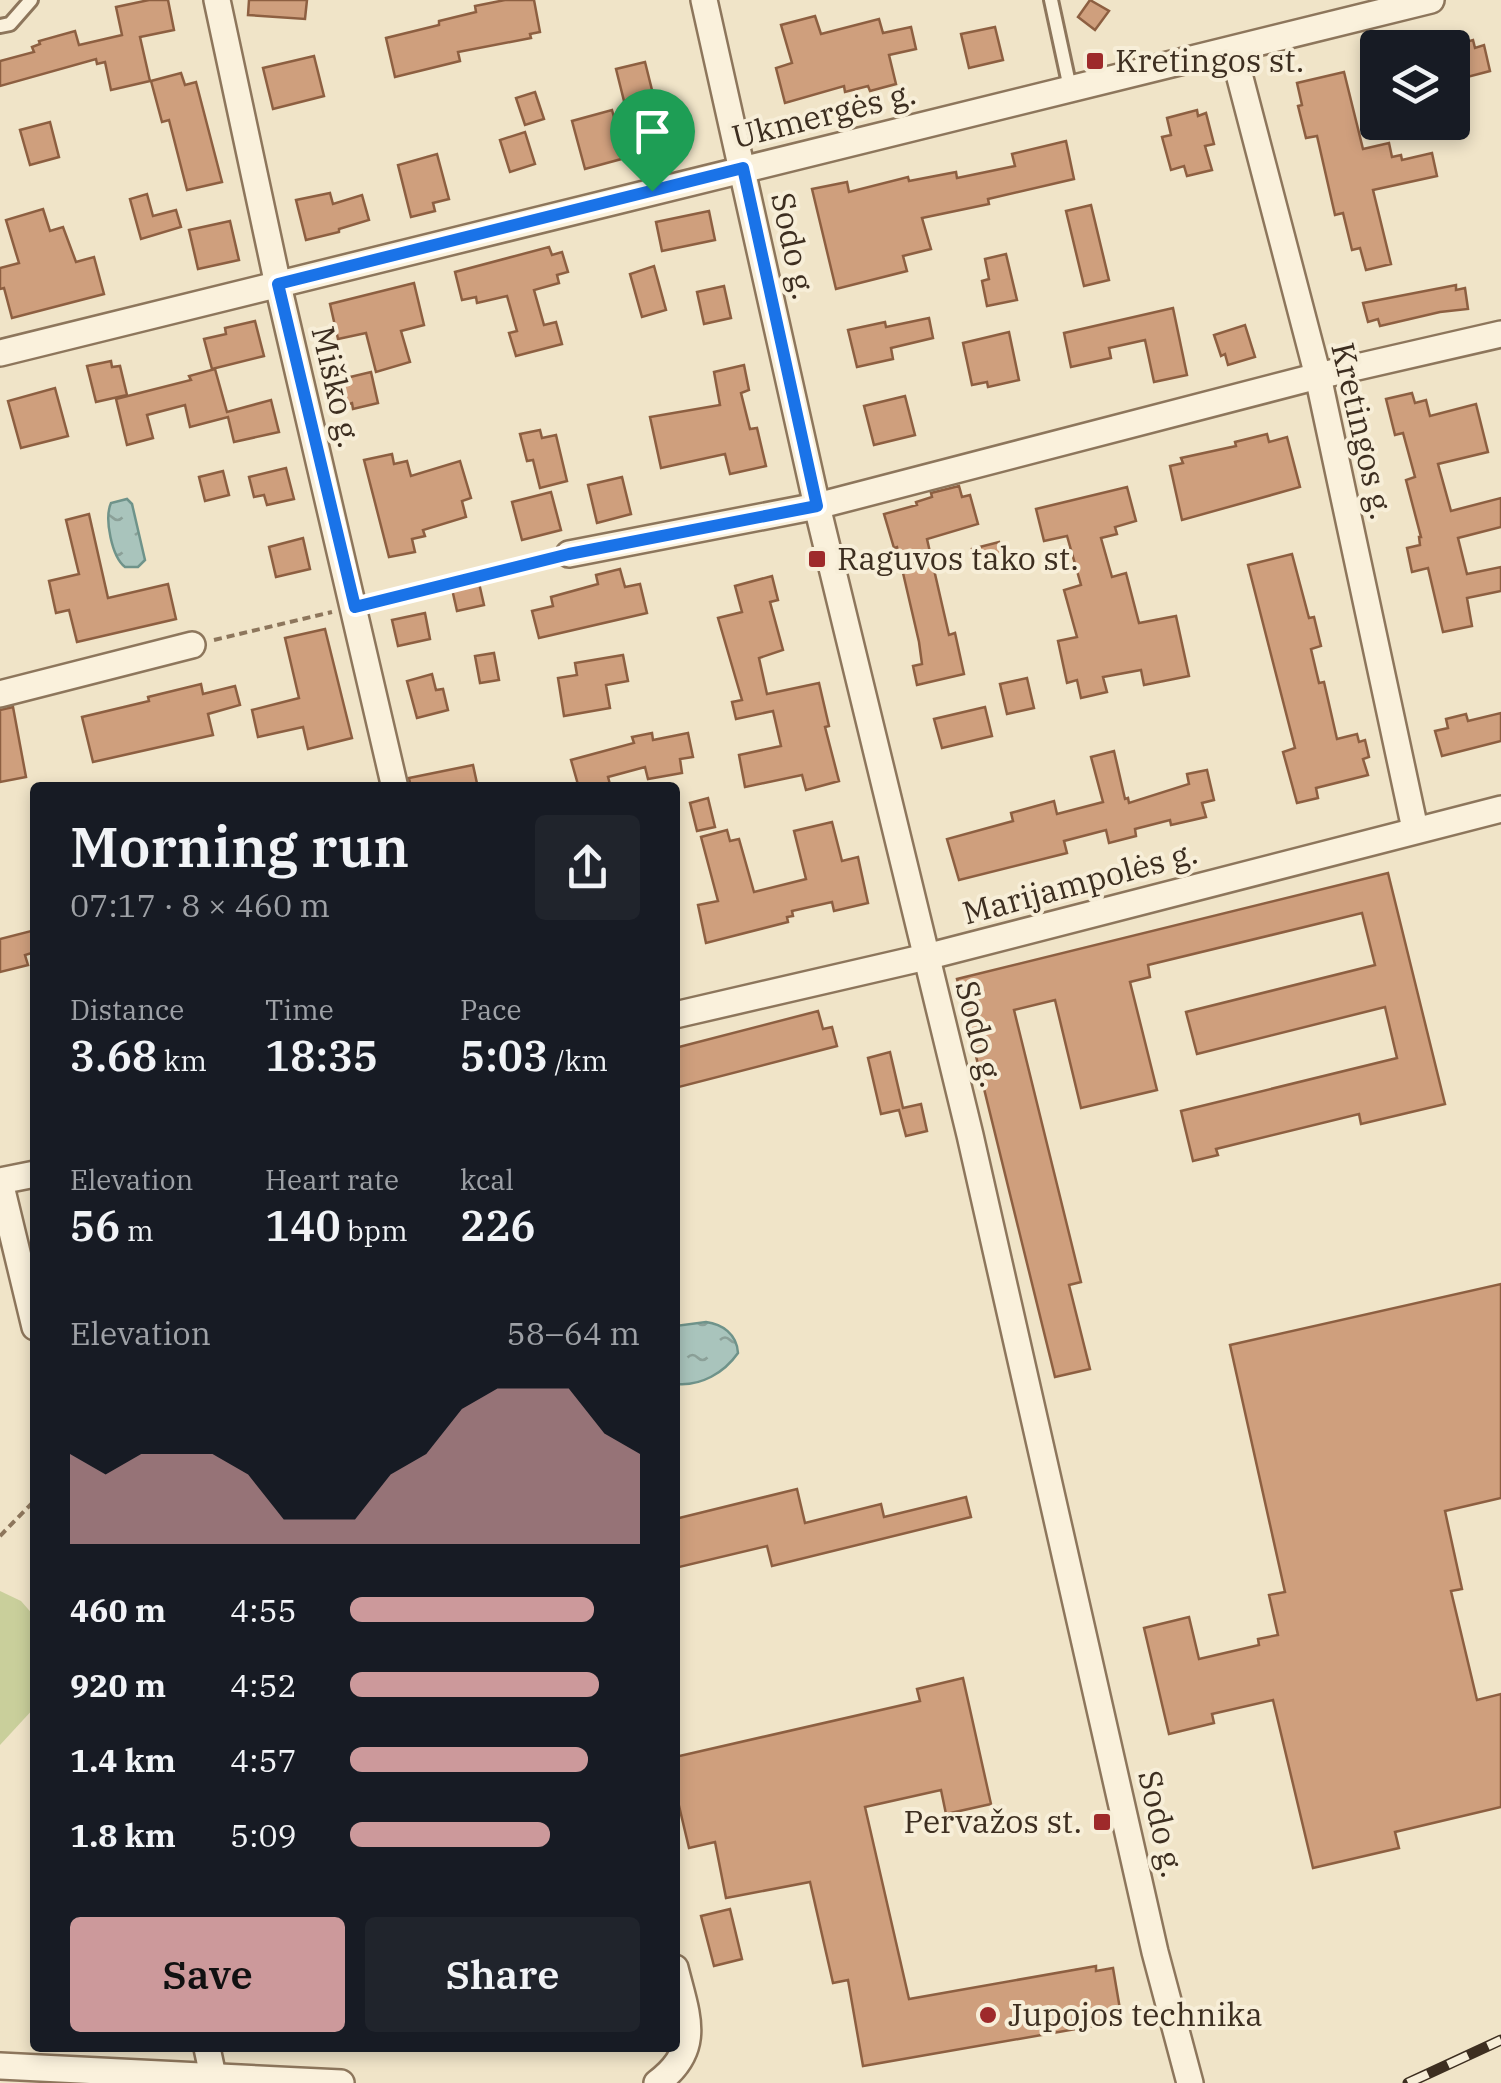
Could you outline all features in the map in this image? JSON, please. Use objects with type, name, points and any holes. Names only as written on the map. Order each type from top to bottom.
[{"type":"street","name":"Miško g.","points":[[217,0],[278,284],[394,782]]},
{"type":"street","name":"Sodo g.","points":[[704,0],[817,506],[1190,2083]]},
{"type":"street","name":"Ukmergės g.","points":[[0,353],[1232,51],[1383,6],[1432,0]]},
{"type":"street","name":"Kretingos g.","points":[[1232,51],[1318,376],[1415,829]]},
{"type":"street","points":[[569,554],[817,506],[1318,376],[1501,334]]},
{"type":"street","points":[[0,694],[192,645]]},
{"type":"street","name":"Marijampolės g.","points":[[680,1014],[926,956],[1501,809]]},
{"type":"street","points":[[30,1175],[0,1181],[30,1305]]},
{"type":"street","points":[[666,2077],[684,2056],[688,2021],[680,1988]]},
{"type":"street","points":[[208,2052],[214,2076]]},
{"type":"street","points":[[0,2066],[341,2083]]},
{"type":"lane","points":[[0,26],[10,24],[31,0]]},
{"type":"lane","points":[[1051,0],[1070,88]]},
{"type":"path","points":[[192,645],[569,554]]},
{"type":"path","points":[[0,1536],[30,1505]]},
{"type":"green space","points":[[0,1591],[21,1601],[30,1611],[30,1712],[0,1745]]},
{"type":"water","points":[[127,499],[132,504],[145,560],[138,567],[125,567],[120,562],[109,528],[111,503]]},
{"type":"water","points":[[706,1322],[718,1325],[735,1340],[738,1353],[711,1377],[680,1384],[680,1325]]},
{"type":"building","points":[[168,0],[174,30],[140,37],[150,81],[111,90],[105,62],[97,64],[96,59],[0,86],[0,61],[34,52],[32,47],[39,41],[75,31],[79,45],[122,35],[116,7]]},
{"type":"building","points":[[249,0],[307,0],[305,19],[248,15]]},
{"type":"building","points":[[534,0],[540,32],[530,34],[531,38],[458,52],[460,61],[395,77],[386,38],[439,25],[439,21],[476,12],[475,6]]},
{"type":"building","points":[[1090,0],[1109,11],[1095,30],[1078,17]]},
{"type":"building","points":[[815,16],[821,34],[879,19],[883,33],[911,27],[916,49],[889,55],[896,84],[845,92],[844,86],[785,103],[776,68],[792,63],[781,25]]},
{"type":"building","points":[[995,27],[1003,60],[969,68],[961,34]]},
{"type":"building","points":[[1470,41],[1475,48],[1484,45],[1490,71],[1470,76]]},
{"type":"building","points":[[314,56],[324,96],[273,109],[263,68]]},
{"type":"building","points":[[645,62],[658,114],[629,121],[616,69]]},
{"type":"building","points":[[1344,72],[1363,149],[1389,143],[1392,157],[1401,155],[1402,160],[1432,153],[1437,176],[1373,190],[1391,264],[1366,270],[1360,248],[1352,250],[1343,213],[1335,215],[1317,136],[1306,138],[1297,83]]},
{"type":"building","points":[[181,73],[185,85],[196,82],[222,182],[187,190],[169,120],[162,122],[151,81]]},
{"type":"building","points":[[535,92],[544,119],[525,125],[516,98]]},
{"type":"building","points":[[682,109],[690,142],[660,149],[652,116]]},
{"type":"building","points":[[612,110],[625,158],[585,169],[572,121]]},
{"type":"building","points":[[1197,110],[1198,116],[1206,113],[1214,144],[1205,146],[1212,170],[1187,176],[1184,166],[1171,170],[1162,137],[1171,135],[1167,118]]},
{"type":"building","points":[[50,122],[59,157],[30,165],[20,130]]},
{"type":"building","points":[[525,132],[535,164],[510,172],[500,140]]},
{"type":"building","points":[[1066,141],[1074,179],[988,199],[989,204],[922,218],[931,249],[903,256],[907,271],[836,289],[812,189],[847,182],[849,192],[908,177],[909,181],[956,172],[957,178],[1015,166],[1012,154]]},
{"type":"building","points":[[437,154],[449,199],[433,203],[435,211],[411,217],[398,165]]},
{"type":"building","points":[[330,193],[333,204],[362,195],[369,220],[306,240],[296,200]]},
{"type":"building","points":[[147,194],[153,216],[176,210],[181,227],[141,239],[130,199]]},
{"type":"building","points":[[1091,205],[1109,280],[1084,286],[1066,211]]},
{"type":"building","points":[[43,209],[50,231],[63,227],[76,262],[94,257],[104,294],[12,318],[4,288],[0,289],[0,268],[19,263],[6,220]]},
{"type":"building","points":[[709,211],[715,240],[662,251],[656,222]]},
{"type":"building","points":[[230,221],[239,260],[198,269],[189,230]]},
{"type":"building","points":[[549,247],[552,255],[562,252],[568,272],[557,275],[559,283],[534,290],[544,325],[556,322],[562,344],[516,356],[509,333],[517,331],[507,296],[477,303],[476,297],[462,300],[455,272]]},
{"type":"building","points":[[1006,254],[1017,300],[987,306],[982,281],[989,279],[985,259]]},
{"type":"building","points":[[654,266],[666,310],[642,317],[630,274]]},
{"type":"building","points":[[414,283],[424,325],[401,331],[410,362],[376,372],[366,333],[338,339],[330,304]]},
{"type":"building","points":[[1456,285],[1456,290],[1465,288],[1468,309],[1380,326],[1378,319],[1368,322],[1363,303]]},
{"type":"building","points":[[724,286],[731,318],[704,324],[697,292]]},
{"type":"building","points":[[1173,308],[1187,375],[1154,382],[1145,340],[1109,348],[1111,358],[1071,367],[1064,333]]},
{"type":"building","points":[[929,318],[933,338],[891,348],[893,359],[857,367],[848,330]]},
{"type":"building","points":[[255,321],[264,356],[212,369],[204,339],[226,334],[225,328]]},
{"type":"building","points":[[1245,325],[1255,357],[1228,365],[1214,335]]},
{"type":"building","points":[[1009,332],[1019,380],[988,387],[987,382],[972,385],[963,343]]},
{"type":"building","points":[[111,361],[112,367],[120,366],[127,395],[96,402],[87,366]]},
{"type":"building","points":[[744,365],[749,390],[741,393],[750,429],[757,428],[766,466],[730,474],[725,454],[661,468],[650,417],[720,405],[714,372]]},
{"type":"building","points":[[215,369],[227,412],[271,400],[279,432],[234,442],[228,417],[190,427],[185,405],[147,415],[153,438],[127,445],[116,399],[191,380],[189,376]]},
{"type":"building","points":[[371,372],[378,403],[353,409],[352,403],[342,406],[337,386],[347,383],[346,378]]},
{"type":"building","points":[[55,388],[68,436],[21,448],[8,401]]},
{"type":"building","points":[[1412,393],[1415,403],[1426,400],[1430,416],[1476,404],[1488,452],[1438,464],[1451,511],[1501,498],[1501,527],[1458,538],[1467,574],[1501,567],[1501,591],[1467,598],[1472,626],[1443,632],[1428,568],[1412,572],[1407,548],[1420,545],[1421,537],[1406,480],[1415,477],[1403,433],[1395,435],[1386,399]]},
{"type":"building","points":[[905,396],[915,435],[874,445],[864,406]]},
{"type":"building","points":[[540,430],[542,438],[556,435],[567,481],[540,488],[533,460],[527,461],[520,434]]},
{"type":"building","points":[[1267,434],[1269,442],[1287,437],[1300,487],[1182,520],[1170,466],[1183,463],[1181,458],[1236,446],[1235,442]]},
{"type":"building","points":[[392,454],[394,464],[407,461],[411,476],[460,461],[471,498],[462,501],[466,517],[423,530],[425,536],[412,539],[415,552],[389,557],[364,460]]},
{"type":"building","points":[[286,468],[294,499],[267,505],[264,495],[254,497],[249,477]]},
{"type":"building","points":[[223,471],[229,495],[205,501],[199,477]]},
{"type":"building","points":[[622,477],[631,514],[597,523],[588,485]]},
{"type":"building","points":[[959,486],[962,497],[970,495],[978,524],[927,539],[949,635],[955,633],[964,674],[917,685],[913,666],[922,664],[919,642],[897,547],[894,548],[884,514],[917,505],[916,502],[932,497],[931,493]]},
{"type":"building","points":[[1127,487],[1136,521],[1115,527],[1117,534],[1101,538],[1112,577],[1126,573],[1139,623],[1176,616],[1189,676],[1144,685],[1141,670],[1103,677],[1107,692],[1081,698],[1077,680],[1067,683],[1058,641],[1077,637],[1064,590],[1081,585],[1067,536],[1044,541],[1036,509]]},
{"type":"building","points":[[551,492],[561,530],[522,540],[512,502]]},
{"type":"building","points":[[89,514],[108,598],[168,584],[176,619],[77,642],[69,610],[56,613],[49,581],[79,574],[66,520]]},
{"type":"building","points":[[303,538],[310,569],[276,577],[269,547]]},
{"type":"building","points":[[999,542],[1005,564],[977,571],[972,549]]},
{"type":"building","points":[[1292,554],[1309,618],[1314,617],[1321,646],[1311,649],[1319,683],[1324,682],[1337,739],[1357,734],[1359,742],[1365,740],[1369,757],[1363,759],[1368,775],[1316,788],[1318,798],[1297,803],[1283,752],[1295,748],[1248,565]]},
{"type":"building","points":[[620,569],[625,587],[640,584],[647,613],[539,638],[532,611],[553,606],[551,597],[598,584],[596,575]]},
{"type":"building","points":[[772,576],[778,600],[770,602],[783,650],[759,658],[767,694],[819,683],[839,781],[806,790],[802,775],[745,787],[739,755],[781,746],[773,711],[736,719],[732,702],[742,700],[718,618],[742,612],[735,586]]},
{"type":"building","points":[[479,583],[484,605],[457,611],[452,589]]},
{"type":"building","points":[[425,613],[430,639],[398,646],[392,620]]},
{"type":"building","points":[[325,629],[352,738],[308,749],[303,727],[258,737],[252,710],[299,698],[285,638]]},
{"type":"building","points":[[494,653],[499,680],[480,683],[475,656]]},
{"type":"building","points":[[623,655],[628,681],[606,685],[610,708],[564,716],[558,678],[577,675],[575,663]]},
{"type":"building","points":[[432,674],[436,690],[443,689],[448,710],[417,718],[407,681]]},
{"type":"building","points":[[1027,678],[1034,708],[1007,714],[1000,684]]},
{"type":"building","points":[[201,684],[203,694],[235,686],[240,705],[208,714],[213,735],[93,762],[82,717]]},
{"type":"building","points":[[13,707],[26,777],[0,782],[0,710]]},
{"type":"building","points":[[985,707],[992,736],[942,748],[934,719]]},
{"type":"building","points":[[1501,713],[1501,741],[1442,756],[1435,731],[1448,728],[1446,719],[1466,714],[1468,721]]},
{"type":"building","points":[[652,733],[653,740],[688,733],[693,757],[680,759],[682,773],[648,779],[645,767],[608,777],[609,782],[577,782],[571,760],[634,743],[632,737]]},
{"type":"building","points":[[1114,751],[1129,803],[1189,784],[1187,774],[1207,770],[1214,800],[1202,803],[1206,817],[1171,825],[1170,820],[1135,829],[1136,836],[1109,843],[1106,830],[1064,841],[1067,853],[959,880],[947,839],[1013,821],[1011,813],[1054,801],[1057,814],[1103,802],[1091,757]]},
{"type":"building","points":[[473,765],[477,782],[410,782],[409,778]]},
{"type":"building","points":[[708,798],[715,827],[697,831],[690,803]]},
{"type":"building","points":[[832,822],[842,861],[858,857],[868,903],[834,911],[832,902],[792,911],[788,922],[706,943],[698,905],[718,901],[701,837],[727,830],[730,841],[739,839],[754,892],[806,879],[794,831]]},
{"type":"building","points":[[1388,873],[1445,1104],[1361,1124],[1359,1114],[1216,1149],[1218,1155],[1193,1161],[1181,1111],[1397,1058],[1385,1007],[1197,1054],[1186,1012],[1375,965],[1362,913],[1148,965],[1150,977],[1130,982],[1157,1090],[1081,1108],[1055,1000],[1014,1010],[1081,1282],[1069,1285],[1090,1369],[1055,1377],[957,979]]},
{"type":"building","points":[[30,931],[30,954],[25,955],[28,965],[0,972],[0,939]]},
{"type":"building","points":[[818,1011],[823,1029],[832,1027],[837,1046],[680,1087],[680,1047]]},
{"type":"building","points":[[890,1052],[903,1108],[921,1104],[927,1131],[906,1136],[899,1110],[881,1114],[868,1058]]},
{"type":"building","points":[[1501,1284],[1501,1498],[1445,1511],[1462,1589],[1451,1591],[1477,1700],[1501,1694],[1501,1807],[1395,1832],[1399,1848],[1313,1868],[1273,1700],[1212,1714],[1214,1723],[1169,1734],[1144,1628],[1189,1617],[1199,1659],[1259,1645],[1258,1639],[1278,1635],[1269,1595],[1285,1592],[1230,1345]]},
{"type":"building","points":[[797,1489],[805,1523],[881,1504],[884,1517],[966,1497],[971,1517],[772,1566],[767,1546],[680,1567],[680,1518]]},
{"type":"building","points":[[963,1678],[991,1804],[946,1814],[941,1790],[865,1807],[909,1999],[1096,1966],[1096,1971],[1113,1968],[1122,2021],[863,2066],[848,1980],[833,1983],[810,1882],[726,1898],[715,1842],[689,1848],[680,1810],[680,1756],[920,1701],[917,1689]]},
{"type":"building","points":[[730,1909],[742,1959],[714,1966],[701,1916]]},
{"type":"railway","points":[[1408,2083],[1501,2040]]},
{"type":"place","name":"Kretingos st.","points":[[1095,61]]},
{"type":"place","name":"Raguvos tako st.","points":[[817,559]]},
{"type":"place","name":"Pervažos st.","points":[[1102,1822]]},
{"type":"place","name":"Jupojos technika","points":[[988,2015]]},
{"type":"route","points":[[743,168],[817,506],[569,554],[355,607],[278,284],[652,191],[743,168]]}]
